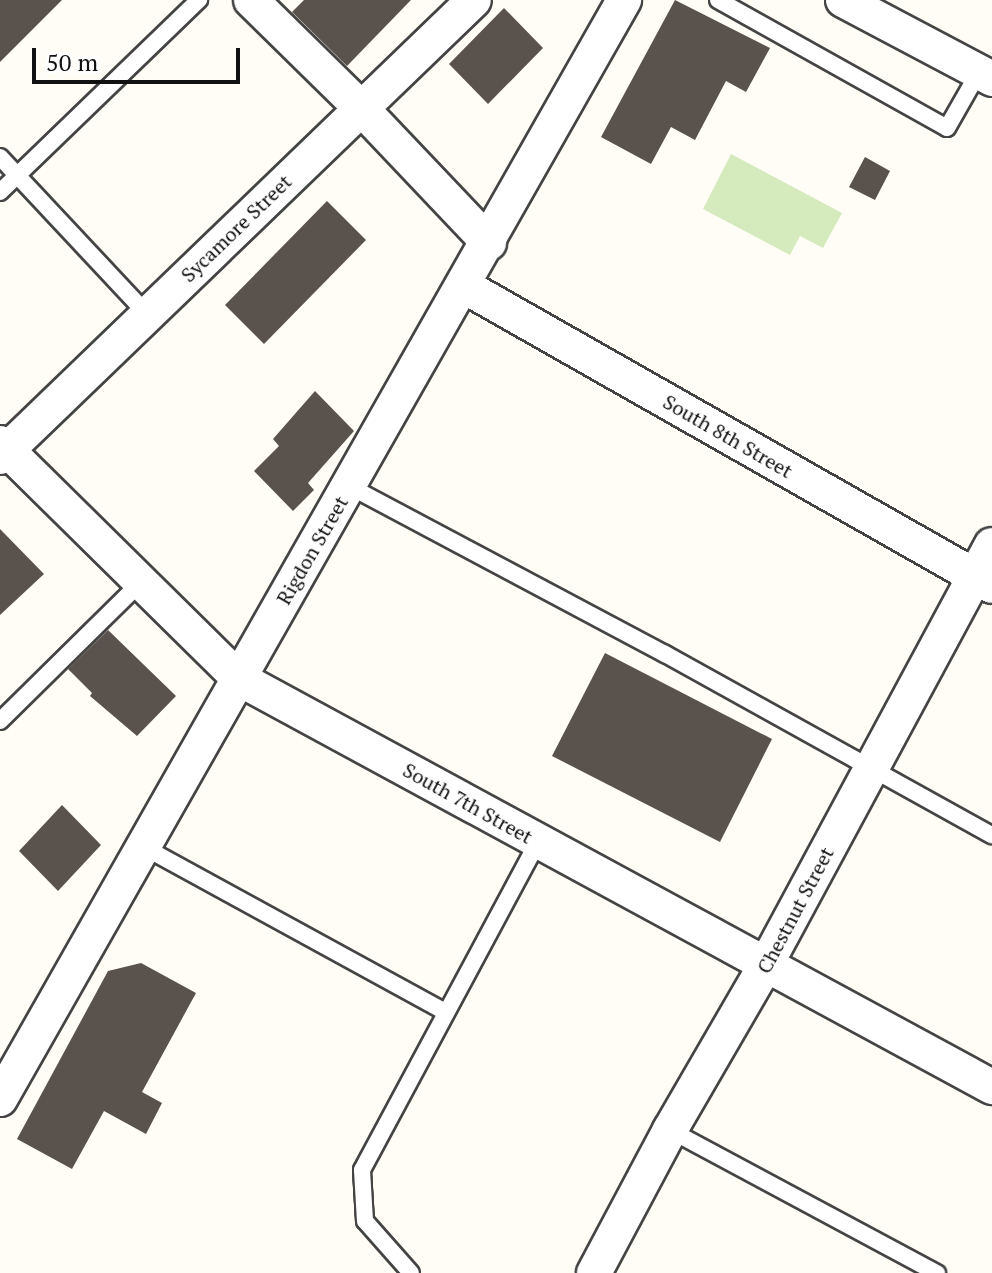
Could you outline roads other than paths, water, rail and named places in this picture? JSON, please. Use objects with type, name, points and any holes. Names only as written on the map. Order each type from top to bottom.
[{"type":"street","points":[[251,0],[361,108],[489,243]]},
{"type":"street","name":"Sycamore Street","points":[[2,450],[474,0]]},
{"type":"street","name":"Rigdon Street","points":[[0,1099],[489,243],[624,0]]},
{"type":"street","points":[[843,0],[986,76]]},
{"type":"street","name":"South 8th Street","points":[[464,286],[984,582]]},
{"type":"street","name":"South 7th Street","points":[[2,450],[238,678],[992,1087]]},
{"type":"street","name":"Chestnut Street","points":[[594,1273],[871,769],[984,582],[992,545]]},
{"type":"lane","points":[[0,192],[199,0]]},
{"type":"lane","points":[[718,0],[947,128],[986,76]]},
{"type":"lane","points":[[0,157],[147,314]]},
{"type":"lane","points":[[349,486],[665,654],[992,835]]},
{"type":"lane","points":[[0,721],[141,582]]},
{"type":"lane","points":[[411,1273],[365,1221],[362,1170],[538,842]]},
{"type":"lane","points":[[144,847],[446,1012]]},
{"type":"lane","points":[[670,1130],[937,1273]]}]
